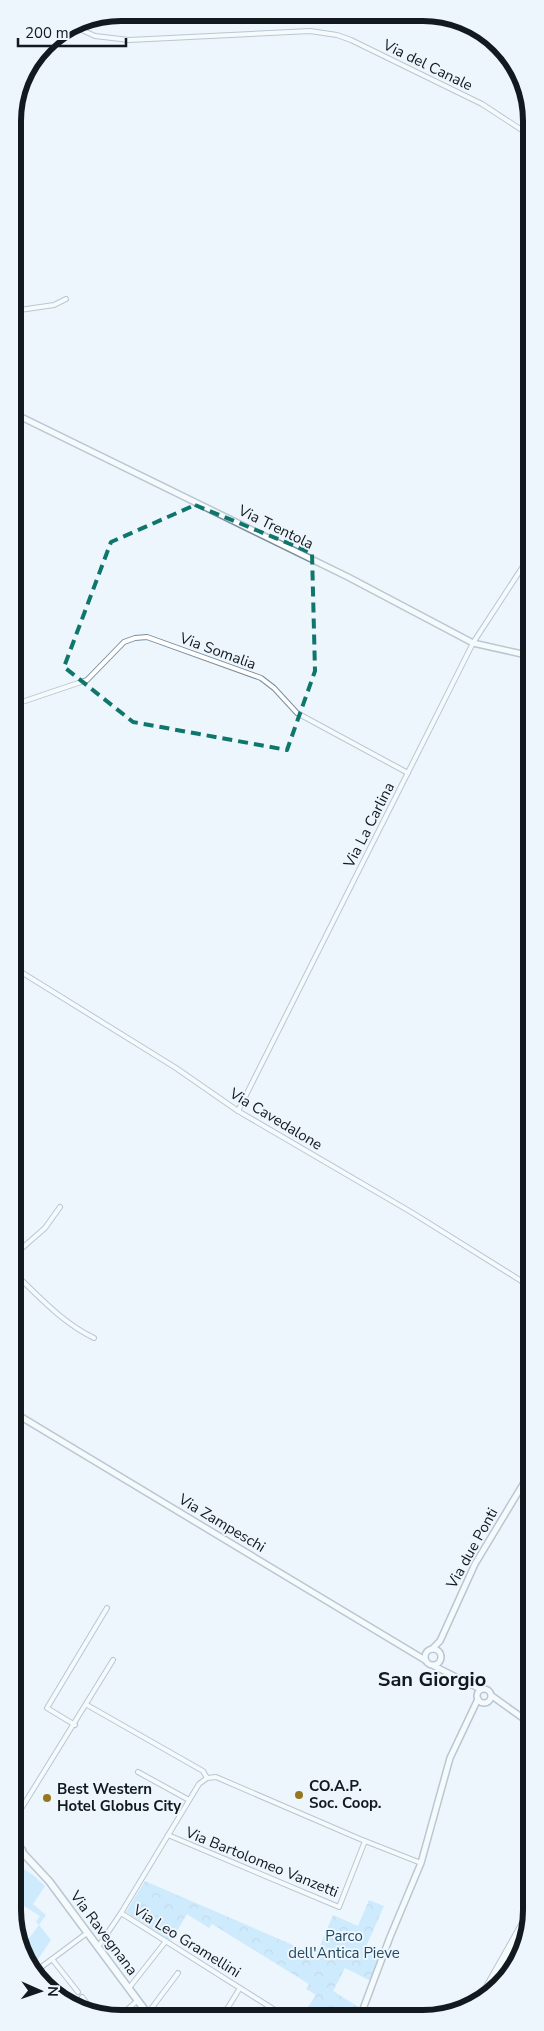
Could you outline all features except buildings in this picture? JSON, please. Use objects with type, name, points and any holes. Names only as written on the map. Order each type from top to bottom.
[{"type":"highway","points":[[488,1986],[521,1928]]},
{"type":"main road","name":"Via Ravegnana","points":[[21,1851],[49,1881],[145,2010]]},
{"type":"street","name":"Via del Canale","points":[[81,30],[95,36],[129,40],[310,31],[337,35],[482,104],[523,131]]},
{"type":"street","points":[[21,310],[54,305],[66,299]]},
{"type":"street","name":"Via Trentola","points":[[21,417],[348,577],[473,643],[523,654]]},
{"type":"street","name":"Via La Carlina","points":[[238,1111],[473,643],[523,566]]},
{"type":"street","name":"Via Somalia","points":[[21,702],[87,680],[124,642],[135,638],[147,637],[261,678],[274,688],[297,713],[408,773]]},
{"type":"street","name":"Via Cavedalone","points":[[21,972],[168,1063],[238,1111],[411,1212],[523,1282]]},
{"type":"street","points":[[21,1249],[44,1228],[60,1207]]},
{"type":"street","points":[[21,1280],[53,1312],[69,1324],[94,1338]]},
{"type":"street","name":"Via Zampeschi","points":[[21,1417],[418,1656],[425,1657]]},
{"type":"street","name":"Via due Ponti","points":[[432,1649],[440,1641],[474,1564],[523,1484]]},
{"type":"street","points":[[75,1725],[47,1708],[107,1608]]},
{"type":"street","name":"Via due Ponti","points":[[440,1641],[440,1653]]},
{"type":"street","points":[[442,1669],[440,1653],[432,1649],[425,1657],[428,1664],[442,1669],[470,1685],[486,1703],[500,1704]]},
{"type":"street","points":[[21,1809],[75,1725],[113,1660]]},
{"type":"street","points":[[434,1666],[440,1662]]},
{"type":"street","points":[[363,2010],[390,1937],[421,1863],[450,1758],[478,1694],[487,1689],[500,1704],[523,1719]]},
{"type":"street","points":[[472,1710],[486,1703],[492,1696]]},
{"type":"street","points":[[87,1705],[203,1771],[207,1778]]},
{"type":"street","points":[[138,1772],[189,1800]]},
{"type":"street","points":[[98,1947],[121,1913],[199,1784],[207,1778],[216,1777],[421,1863]]},
{"type":"street","name":"Via Bartolomeo Vanzetti","points":[[168,1835],[339,1907],[365,1841]]},
{"type":"street","name":"Via Leo Gramellini","points":[[121,1913],[275,2010]]},
{"type":"street","points":[[42,1966],[88,1933]]},
{"type":"street","points":[[129,1988],[166,1941]]},
{"type":"street","points":[[52,1959],[78,1992]]},
{"type":"street","points":[[152,2010],[178,1973]]},
{"type":"street","name":"Via Leo Gramellini","points":[[226,2010],[240,1988]]},
{"type":"street","points":[[82,1998],[86,2003]]},
{"type":"street","points":[[127,2010],[138,2000]]},
{"type":"highlighted area","points":[[195,505],[312,553],[315,671],[287,750],[133,722],[64,667],[111,542]]},
{"type":"green space","points":[[24,1869],[45,1886],[33,1904],[46,1915],[39,1925],[36,1922],[40,1916],[21,1904],[21,1874]]},
{"type":"green space","name":"Parco dell'Antica Pieve","points":[[145,1881],[316,1955],[333,1915],[358,1926],[369,1900],[384,1906],[365,1949],[379,1955],[371,1981],[345,1968],[333,1991],[360,2008],[359,2010],[306,2010],[316,1995],[306,1989],[309,1984],[212,1924],[209,1928],[187,1914],[171,1941],[126,1912]]},
{"type":"green space","points":[[39,1925],[51,1940],[36,1962],[27,1941]]},
{"type":"place","name":"CO.A.P. Soc. Coop.","points":[[299,1795]]},
{"type":"place","name":"Best Western Hotel Globus City","points":[[47,1798]]},
{"type":"district","name":"San Giorgio","points":[[432,1679]]}]
